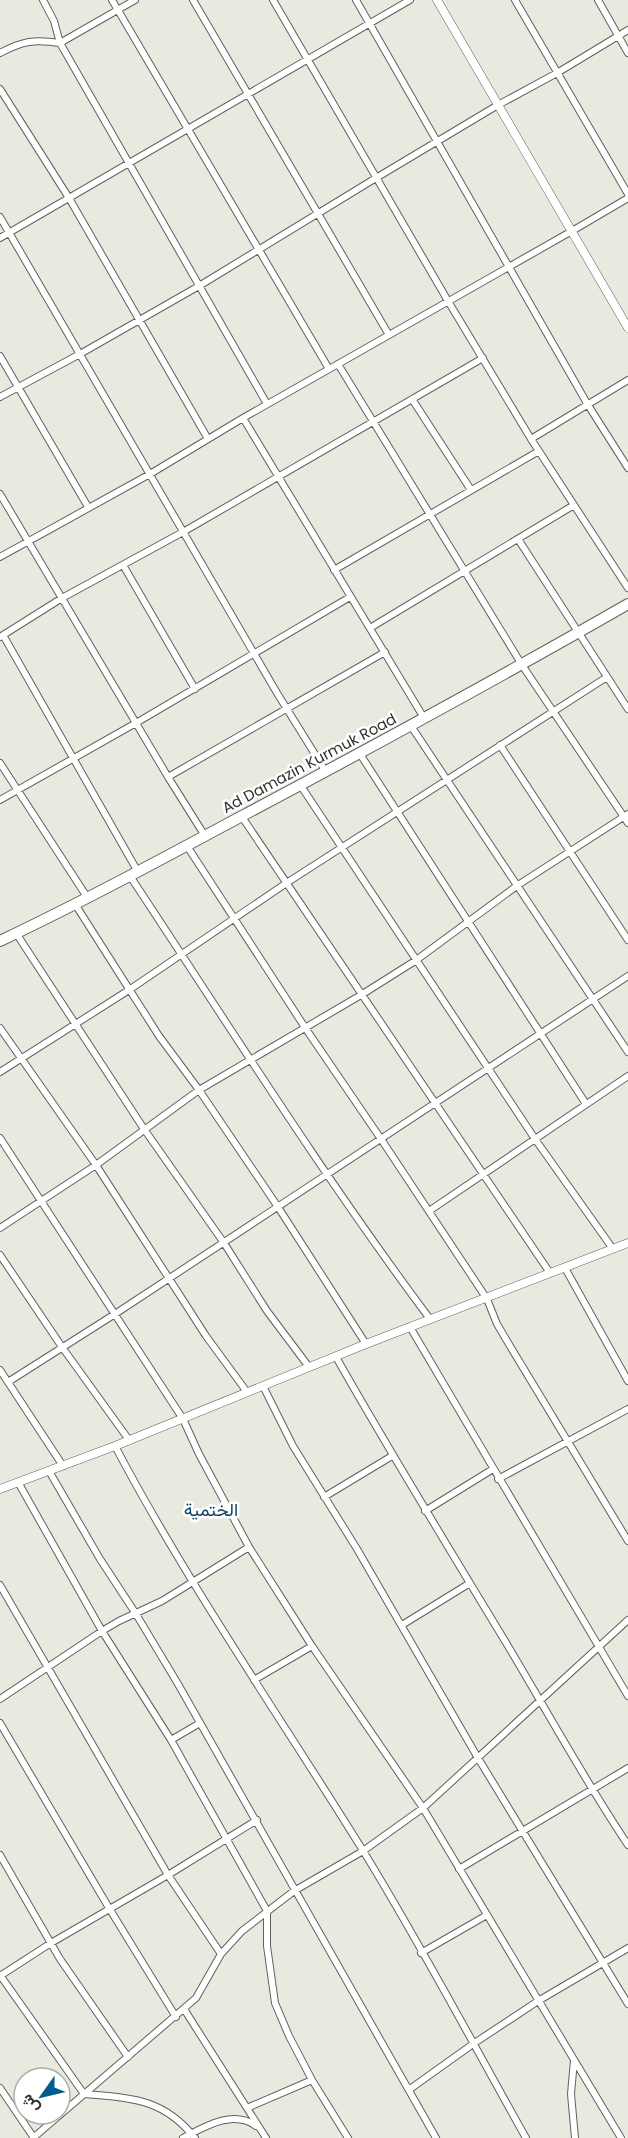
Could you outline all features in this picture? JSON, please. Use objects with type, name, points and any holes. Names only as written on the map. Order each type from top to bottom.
[{"type":"highway","name":"Ad Damazin Kurmuk Road","points":[[0,941],[327,773],[628,604]]},
{"type":"street","points":[[43,0],[54,21],[60,44],[267,404]]},
{"type":"street","points":[[112,0],[329,369]]},
{"type":"street","points":[[0,53],[30,40],[60,44],[135,0]]},
{"type":"street","points":[[193,0],[389,334]]},
{"type":"street","points":[[273,0],[531,439],[628,588]]},
{"type":"street","points":[[356,0],[588,405],[628,468]]},
{"type":"street","points":[[0,238],[410,0]]},
{"type":"street","points":[[437,0],[628,328]]},
{"type":"street","points":[[0,557],[150,474],[267,404],[572,231],[628,196],[514,0]]},
{"type":"street","points":[[598,0],[628,53]]},
{"type":"street","points":[[0,396],[139,321],[498,105],[628,30]]},
{"type":"street","points":[[0,89],[69,198],[208,439]]},
{"type":"street","points":[[0,217],[183,532],[327,773]]},
{"type":"street","points":[[0,356],[88,507]]},
{"type":"street","points":[[429,1319],[327,1175],[182,953],[134,874],[73,759],[2,636],[62,598],[183,532],[483,358]]},
{"type":"street","points":[[0,1228],[96,1165],[199,1090],[361,996],[415,961],[518,885],[627,818],[522,665],[338,364]]},
{"type":"street","points":[[531,439],[628,380]]},
{"type":"street","points":[[412,399],[471,490]]},
{"type":"street","points":[[243,418],[425,718]]},
{"type":"street","points":[[334,570],[539,451]]},
{"type":"street","points":[[0,494],[205,837]]},
{"type":"street","points":[[370,628],[574,505]]},
{"type":"street","points":[[518,539],[628,709]]},
{"type":"street","points":[[123,565],[195,689]]},
{"type":"street","points":[[0,800],[351,597]]},
{"type":"street","points":[[168,777],[385,652]]},
{"type":"street","points":[[0,1072],[129,990],[340,848],[607,677]]},
{"type":"street","points":[[411,726],[628,1052]]},
{"type":"street","points":[[500,745],[628,940]]},
{"type":"street","points":[[360,754],[586,1104]]},
{"type":"street","points":[[0,763],[87,897]]},
{"type":"street","points":[[301,786],[415,961],[535,1139],[613,1249]]},
{"type":"street","points":[[242,817],[288,882],[361,996],[436,1103],[550,1274]]},
{"type":"street","points":[[187,846],[486,1299],[497,1324],[628,1541]]},
{"type":"street","points":[[75,903],[159,1036],[199,1090],[278,1207],[366,1344]]},
{"type":"street","points":[[15,933],[144,1129],[224,1243],[267,1311],[309,1367]]},
{"type":"street","points":[[8,1382],[224,1243],[628,976]]},
{"type":"street","points":[[0,1028],[96,1165],[206,1336],[247,1392]]},
{"type":"street","points":[[429,1211],[628,1076]]},
{"type":"street","points":[[0,1138],[183,1419],[199,1454],[249,1547],[312,1646],[423,1808],[623,2138],[628,2136]]},
{"type":"street","points":[[2,1485],[18,1482],[115,1446],[429,1319],[628,1243]]},
{"type":"street","points":[[0,1255],[129,1440]]},
{"type":"street","points":[[565,1268],[628,1381]]},
{"type":"street","points":[[410,1327],[628,1696]]},
{"type":"street","points":[[336,1356],[392,1456],[540,1699],[591,1789],[628,1845]]},
{"type":"street","points":[[0,1370],[63,1466]]},
{"type":"street","points":[[263,1386],[293,1446],[357,1549],[478,1758],[628,2004]]},
{"type":"street","points":[[498,1479],[628,1408]]},
{"type":"street","points":[[115,1446],[191,1582],[363,1851],[526,2138]]},
{"type":"street","points":[[324,1497],[392,1456]]},
{"type":"street","points":[[425,1510],[493,1469]]},
{"type":"street","points":[[49,1471],[257,1820],[294,1891],[410,2089],[436,2138]]},
{"type":"street","points":[[18,1482],[102,1631],[171,1740],[267,1911],[267,1946],[275,2003],[289,2037],[312,2080],[348,2138]]},
{"type":"street","points":[[0,1699],[102,1631],[162,1601],[249,1547]]},
{"type":"street","points":[[402,1625],[470,1583]]},
{"type":"street","points":[[0,1585],[168,1875],[221,1954]]},
{"type":"street","points":[[0,2088],[33,2138],[196,1998],[221,1954],[242,1931],[294,1891],[363,1851],[423,1808],[628,1620]]},
{"type":"street","points":[[254,1680],[312,1646]]},
{"type":"street","points":[[0,1723],[176,2017]]},
{"type":"street","points":[[171,1740],[200,1723]]},
{"type":"street","points":[[459,1869],[628,1768]]},
{"type":"street","points":[[84,2094],[0,1976],[257,1820]]},
{"type":"street","points":[[0,1855],[51,1943],[128,2057]]},
{"type":"street","points":[[421,1953],[487,1915]]},
{"type":"street","points":[[410,2089],[538,2001],[628,1948]]},
{"type":"street","points":[[184,2009],[266,2138]]},
{"type":"street","points":[[574,2059],[571,2094],[575,2138]]},
{"type":"street","points":[[247,2108],[312,2080]]},
{"type":"street","points":[[84,2094],[135,2098],[159,2107],[188,2137],[232,2118],[251,2123],[261,2130]]},
{"type":"district","name":"الختمية","points":[[211,1509]]}]
